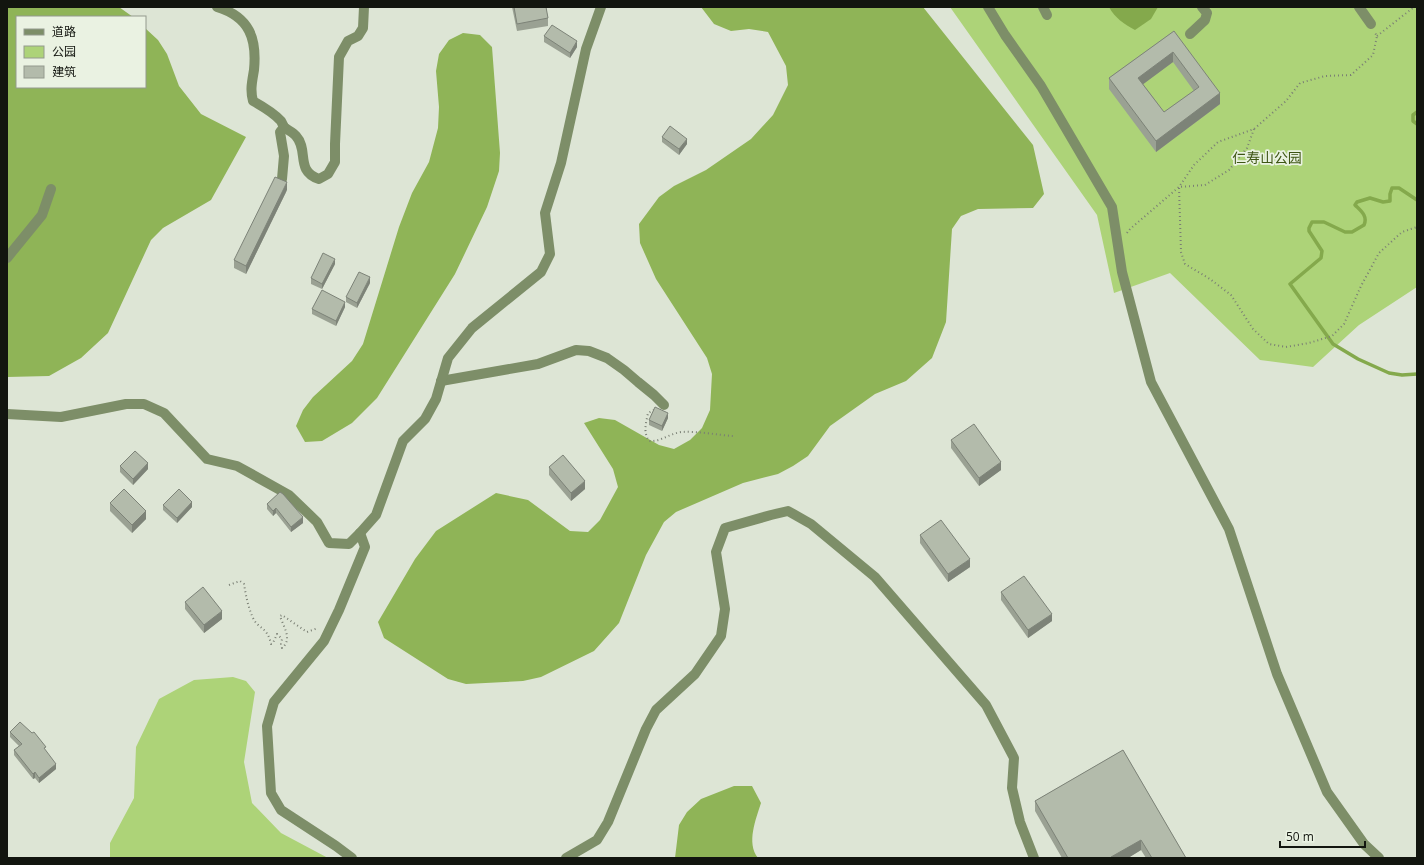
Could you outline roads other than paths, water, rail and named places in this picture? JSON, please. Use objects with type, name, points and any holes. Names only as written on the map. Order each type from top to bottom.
[{"type":"street","points":[[217,7],[236,16],[250,32],[255,47],[254,70],[250,88],[253,101],[282,122],[284,127],[290,130],[300,141],[304,164],[311,176],[319,179],[328,174],[335,162],[339,57],[348,41],[358,36],[364,28],[364,7]]},
{"type":"street","points":[[7,414],[61,417],[126,404],[144,404],[164,413],[208,459],[237,466],[289,495],[317,522],[329,543],[349,544],[360,534],[376,515],[402,440],[425,419],[436,399],[448,358],[472,328],[541,272],[550,254],[545,213],[561,163],[586,49],[601,7]]},
{"type":"street","points":[[988,7],[1005,35],[1041,86],[1112,207],[1122,272],[1152,382],[1229,529],[1277,674],[1326,792],[1364,844],[1379,858]]},
{"type":"street","points":[[1190,34],[1205,20],[1207,13],[1202,7]]},
{"type":"street","points":[[1359,7],[1371,24]]},
{"type":"street","points":[[282,179],[284,156],[280,132],[284,127]]},
{"type":"street","points":[[7,258],[31,226],[42,215],[51,189]]},
{"type":"street","points":[[441,382],[538,364],[576,350],[589,351],[607,358],[624,370],[664,406]]},
{"type":"street","points":[[566,858],[597,840],[608,822],[646,729],[656,710],[695,674],[721,636],[725,608],[716,552],[725,528],[771,515],[788,512],[811,524],[876,577],[986,705],[1014,758],[1012,788],[1020,822],[1034,858]]},
{"type":"street","points":[[352,858],[280,810],[271,793],[267,726],[274,702],[324,641],[365,547],[360,534]]},
{"type":"waterway","points":[[1417,112],[1413,115],[1413,121],[1417,124]]},
{"type":"waterway","points":[[1417,200],[1399,188],[1392,188],[1390,201],[1383,202],[1370,198],[1357,202],[1355,205],[1363,214],[1365,222],[1364,225],[1352,232],[1345,232],[1324,222],[1312,222],[1309,231],[1322,251],[1321,258],[1290,284],[1333,344],[1358,359],[1389,373],[1402,375],[1417,374]]},
{"type":"park label","name":"仁寿山公园","points":[[1267,157]]}]
